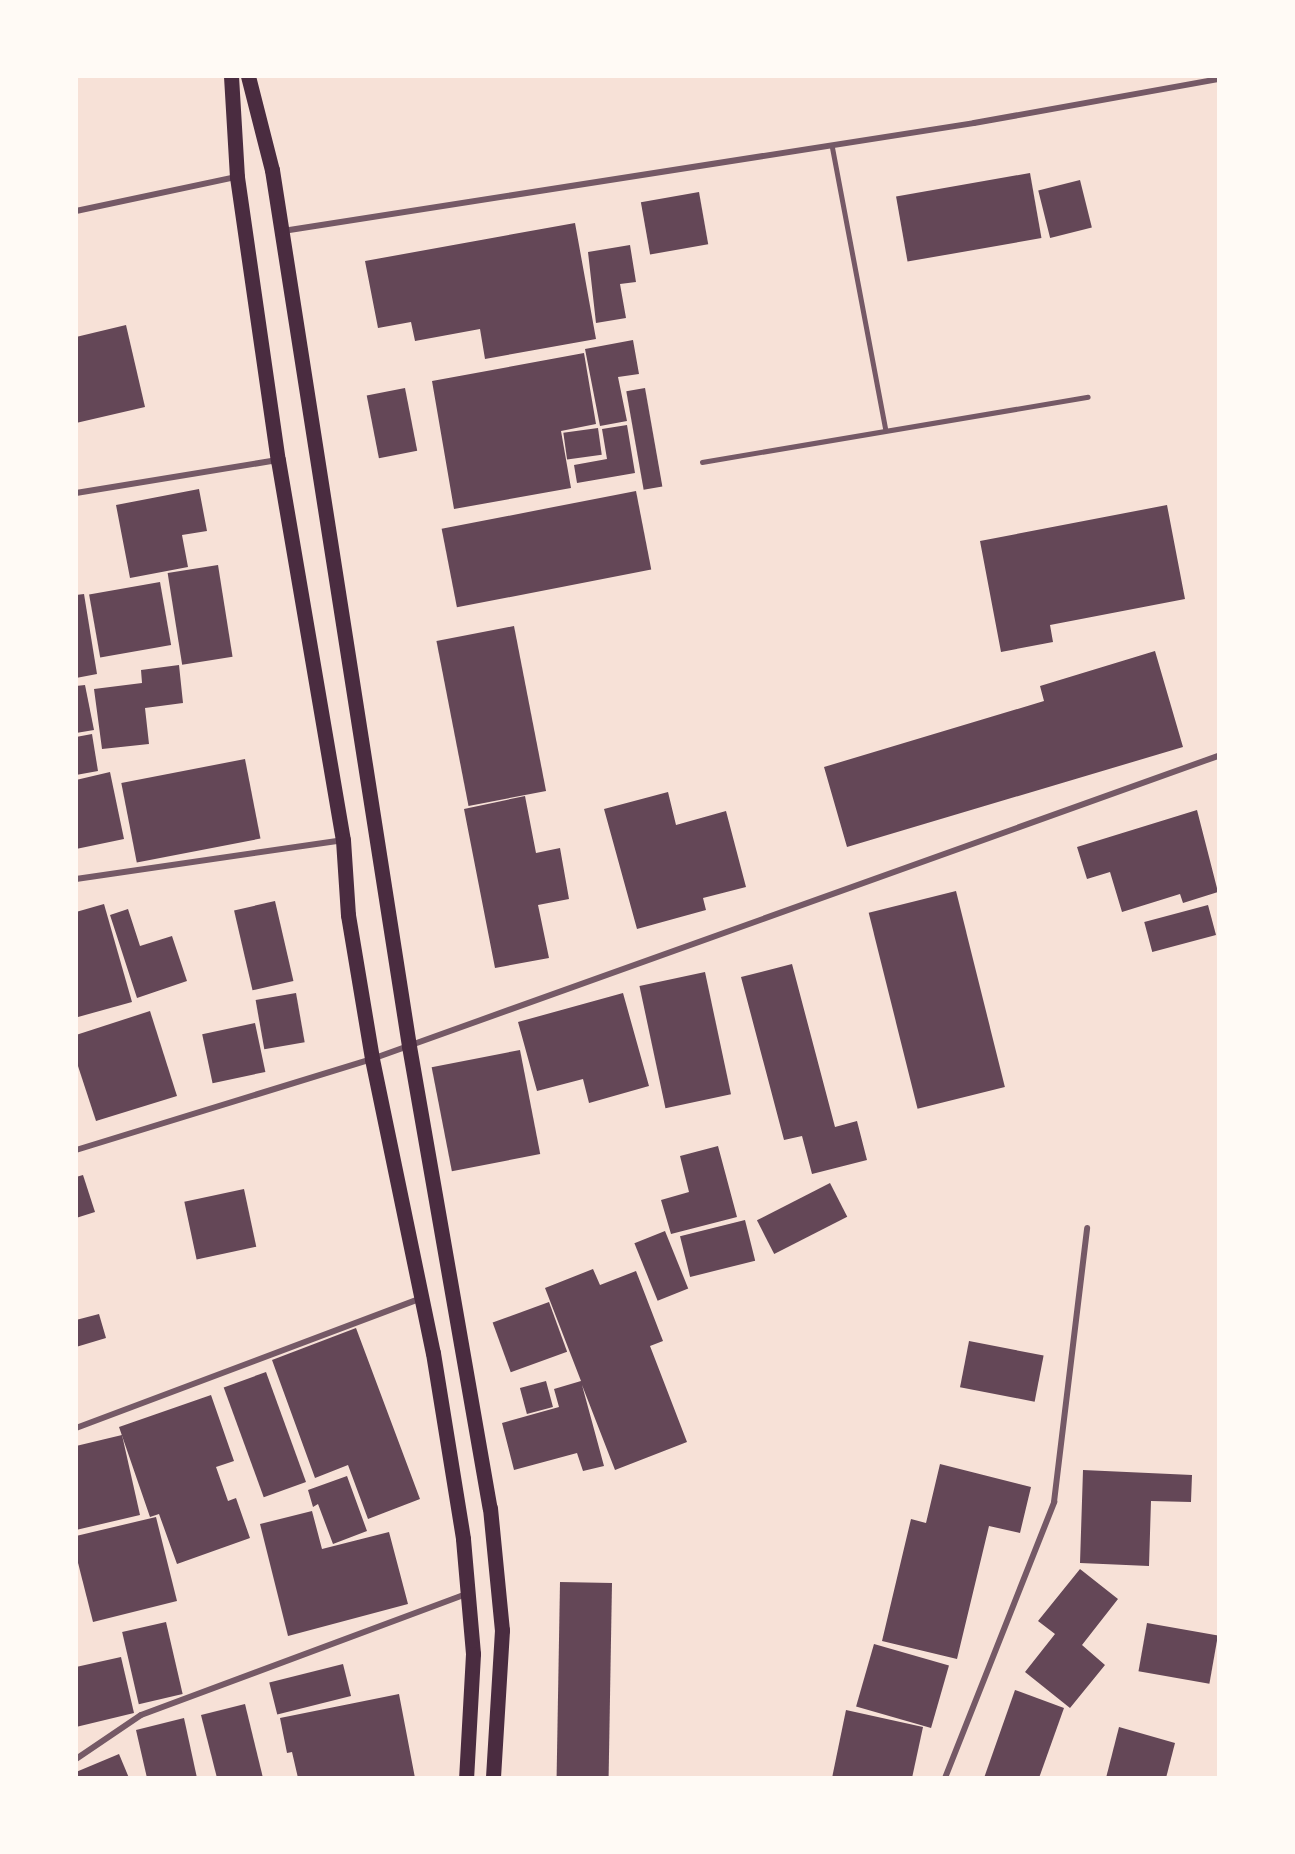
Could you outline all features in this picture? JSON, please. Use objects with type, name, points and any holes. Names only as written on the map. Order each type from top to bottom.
[{"type":"main road","points":[[231,76],[237,177],[278,460],[343,840],[348,915],[372,1059],[421,1298],[461,1527],[473,1654],[466,1778]]},
{"type":"main road","points":[[248,76],[272,170],[409,1046],[490,1508],[502,1630],[493,1778]]},
{"type":"street","points":[[282,231],[974,123],[1218,79]]},
{"type":"street","points":[[76,211],[237,177]]},
{"type":"street","points":[[76,493],[278,460]]},
{"type":"street","points":[[76,1150],[372,1059],[1218,756]]},
{"type":"street","points":[[76,879],[343,840]]},
{"type":"street","points":[[945,1778],[1054,1502],[1087,1227]]},
{"type":"street","points":[[76,1428],[421,1298]]},
{"type":"street","points":[[76,1760],[141,1715],[468,1593]]},
{"type":"lane","points":[[832,145],[886,430]]},
{"type":"lane","points":[[702,462],[1088,397]]},
{"type":"building","points":[[1030,173],[1041,238],[908,262],[896,197]]},
{"type":"building","points":[[1080,180],[1092,228],[1050,238],[1038,190]]},
{"type":"building","points":[[699,192],[708,244],[650,254],[641,202]]},
{"type":"building","points":[[575,223],[596,339],[485,359],[480,329],[415,341],[411,322],[378,328],[365,261]]},
{"type":"building","points":[[630,245],[636,282],[620,284],[626,318],[596,323],[588,252]]},
{"type":"building","points":[[126,325],[145,407],[76,423],[76,337]]},
{"type":"building","points":[[633,340],[639,374],[618,377],[627,421],[600,426],[585,349]]},
{"type":"building","points":[[584,353],[596,424],[561,431],[571,488],[454,509],[432,381]]},
{"type":"building","points":[[405,388],[417,451],[379,458],[367,395]]},
{"type":"building","points":[[645,388],[662,486],[644,490],[626,391]]},
{"type":"building","points":[[627,425],[635,473],[577,483],[574,465],[607,459],[602,429]]},
{"type":"building","points":[[598,428],[602,455],[567,460],[563,433]]},
{"type":"building","points":[[199,489],[207,531],[182,535],[188,567],[130,578],[116,505]]},
{"type":"building","points":[[636,491],[651,570],[457,607],[442,529]]},
{"type":"building","points":[[1167,505],[1185,599],[1050,625],[1053,642],[1001,652],[980,541]]},
{"type":"building","points":[[218,565],[233,657],[182,665],[168,573]]},
{"type":"building","points":[[160,582],[171,645],[100,658],[89,595]]},
{"type":"building","points":[[84,594],[97,674],[76,678],[76,595]]},
{"type":"building","points":[[514,626],[546,791],[469,806],[436,641]]},
{"type":"building","points":[[1155,651],[1183,747],[847,847],[824,767],[1044,701],[1040,686]]},
{"type":"building","points":[[179,665],[183,703],[145,708],[149,744],[102,749],[94,689],[142,683],[141,670]]},
{"type":"building","points":[[85,685],[94,730],[76,733],[76,686]]},
{"type":"building","points":[[92,734],[98,771],[76,775],[76,737]]},
{"type":"building","points":[[245,759],[260,839],[137,863],[121,783]]},
{"type":"building","points":[[110,772],[124,839],[76,849],[76,780]]},
{"type":"building","points":[[668,792],[676,825],[726,811],[746,887],[703,898],[706,910],[637,929],[604,809]]},
{"type":"building","points":[[525,796],[536,853],[560,848],[569,899],[538,905],[549,958],[495,968],[464,809]]},
{"type":"building","points":[[1197,810],[1218,892],[1183,903],[1180,894],[1122,912],[1110,872],[1087,879],[1077,847]]},
{"type":"building","points":[[956,891],[1005,1087],[918,1109],[869,913]]},
{"type":"building","points":[[275,901],[293,981],[253,990],[234,910]]},
{"type":"building","points":[[104,904],[132,1002],[78,1017],[76,912]]},
{"type":"building","points":[[1208,905],[1216,935],[1152,952],[1144,922]]},
{"type":"building","points":[[128,909],[140,946],[172,936],[187,981],[137,998],[110,915]]},
{"type":"building","points":[[792,964],[835,1127],[857,1121],[867,1160],[812,1174],[802,1136],[784,1140],[741,977]]},
{"type":"building","points":[[705,972],[731,1094],[665,1108],[639,986]]},
{"type":"building","points":[[296,993],[305,1042],[264,1049],[256,1000]]},
{"type":"building","points":[[623,993],[649,1086],[589,1103],[583,1079],[537,1091],[518,1022]]},
{"type":"building","points":[[150,1011],[177,1096],[96,1121],[76,1060],[76,1035]]},
{"type":"building","points":[[255,1023],[265,1072],[213,1083],[202,1034]]},
{"type":"building","points":[[520,1050],[540,1154],[452,1171],[432,1067]]},
{"type":"building","points":[[718,1146],[737,1217],[671,1234],[661,1200],[689,1192],[680,1156]]},
{"type":"building","points":[[83,1175],[95,1212],[76,1218],[76,1177]]},
{"type":"building","points":[[830,1183],[847,1217],[774,1254],[757,1220]]},
{"type":"building","points":[[244,1189],[256,1247],[197,1259],[184,1202]]},
{"type":"building","points":[[745,1220],[755,1261],[690,1277],[680,1236]]},
{"type":"building","points":[[665,1231],[688,1288],[658,1301],[634,1243]]},
{"type":"building","points":[[593,1269],[600,1285],[636,1271],[663,1341],[650,1346],[687,1442],[615,1470],[582,1385],[604,1466],[583,1471],[577,1453],[514,1470],[502,1423],[559,1407],[554,1389],[581,1381],[545,1288]]},
{"type":"building","points":[[549,1302],[567,1352],[511,1372],[493,1323]]},
{"type":"building","points":[[99,1314],[106,1338],[76,1347],[76,1320]]},
{"type":"building","points":[[356,1328],[420,1499],[368,1519],[348,1465],[315,1478],[272,1360]]},
{"type":"building","points":[[969,1341],[1044,1356],[1035,1402],[960,1387]]},
{"type":"building","points":[[266,1372],[306,1482],[264,1497],[224,1387]]},
{"type":"building","points":[[546,1381],[553,1407],[527,1414],[520,1388]]},
{"type":"building","points":[[211,1395],[234,1461],[216,1467],[228,1501],[236,1498],[250,1538],[177,1564],[159,1514],[150,1517],[119,1427]]},
{"type":"building","points":[[122,1435],[140,1515],[76,1530],[76,1446]]},
{"type":"building","points":[[940,1464],[1031,1487],[1020,1533],[989,1526],[957,1659],[882,1641],[911,1519],[926,1523]]},
{"type":"building","points":[[1083,1470],[1192,1475],[1191,1502],[1151,1501],[1149,1566],[1080,1563]]},
{"type":"building","points":[[347,1476],[367,1531],[333,1544],[318,1504],[313,1507],[308,1490]]},
{"type":"building","points":[[312,1511],[322,1549],[389,1532],[408,1604],[288,1636],[260,1524]]},
{"type":"building","points":[[156,1517],[177,1601],[93,1622],[76,1555],[76,1536]]},
{"type":"building","points":[[1080,1569],[1118,1599],[1082,1645],[1105,1665],[1070,1708],[1025,1672],[1055,1634],[1038,1621]]},
{"type":"building","points":[[560,1582],[612,1583],[609,1778],[557,1777]]},
{"type":"building","points":[[166,1622],[183,1694],[139,1704],[122,1632]]},
{"type":"building","points":[[1147,1623],[1218,1636],[1209,1684],[1138,1671]]},
{"type":"building","points":[[874,1644],[949,1665],[931,1728],[856,1706]]},
{"type":"building","points":[[121,1657],[134,1713],[76,1727],[76,1667]]},
{"type":"building","points":[[343,1664],[351,1696],[277,1714],[269,1682]]},
{"type":"building","points":[[1015,1690],[1064,1708],[1039,1778],[984,1778]]},
{"type":"building","points":[[399,1694],[415,1778],[298,1778],[292,1752],[287,1753],[280,1718]]},
{"type":"building","points":[[245,1704],[263,1778],[217,1778],[201,1715]]},
{"type":"building","points":[[846,1710],[923,1727],[912,1778],[832,1778]]},
{"type":"building","points":[[184,1718],[197,1778],[147,1778],[136,1730]]},
{"type":"building","points":[[1119,1727],[1175,1743],[1166,1778],[1106,1778]]},
{"type":"building","points":[[119,1754],[129,1778],[76,1778],[76,1772]]}]
